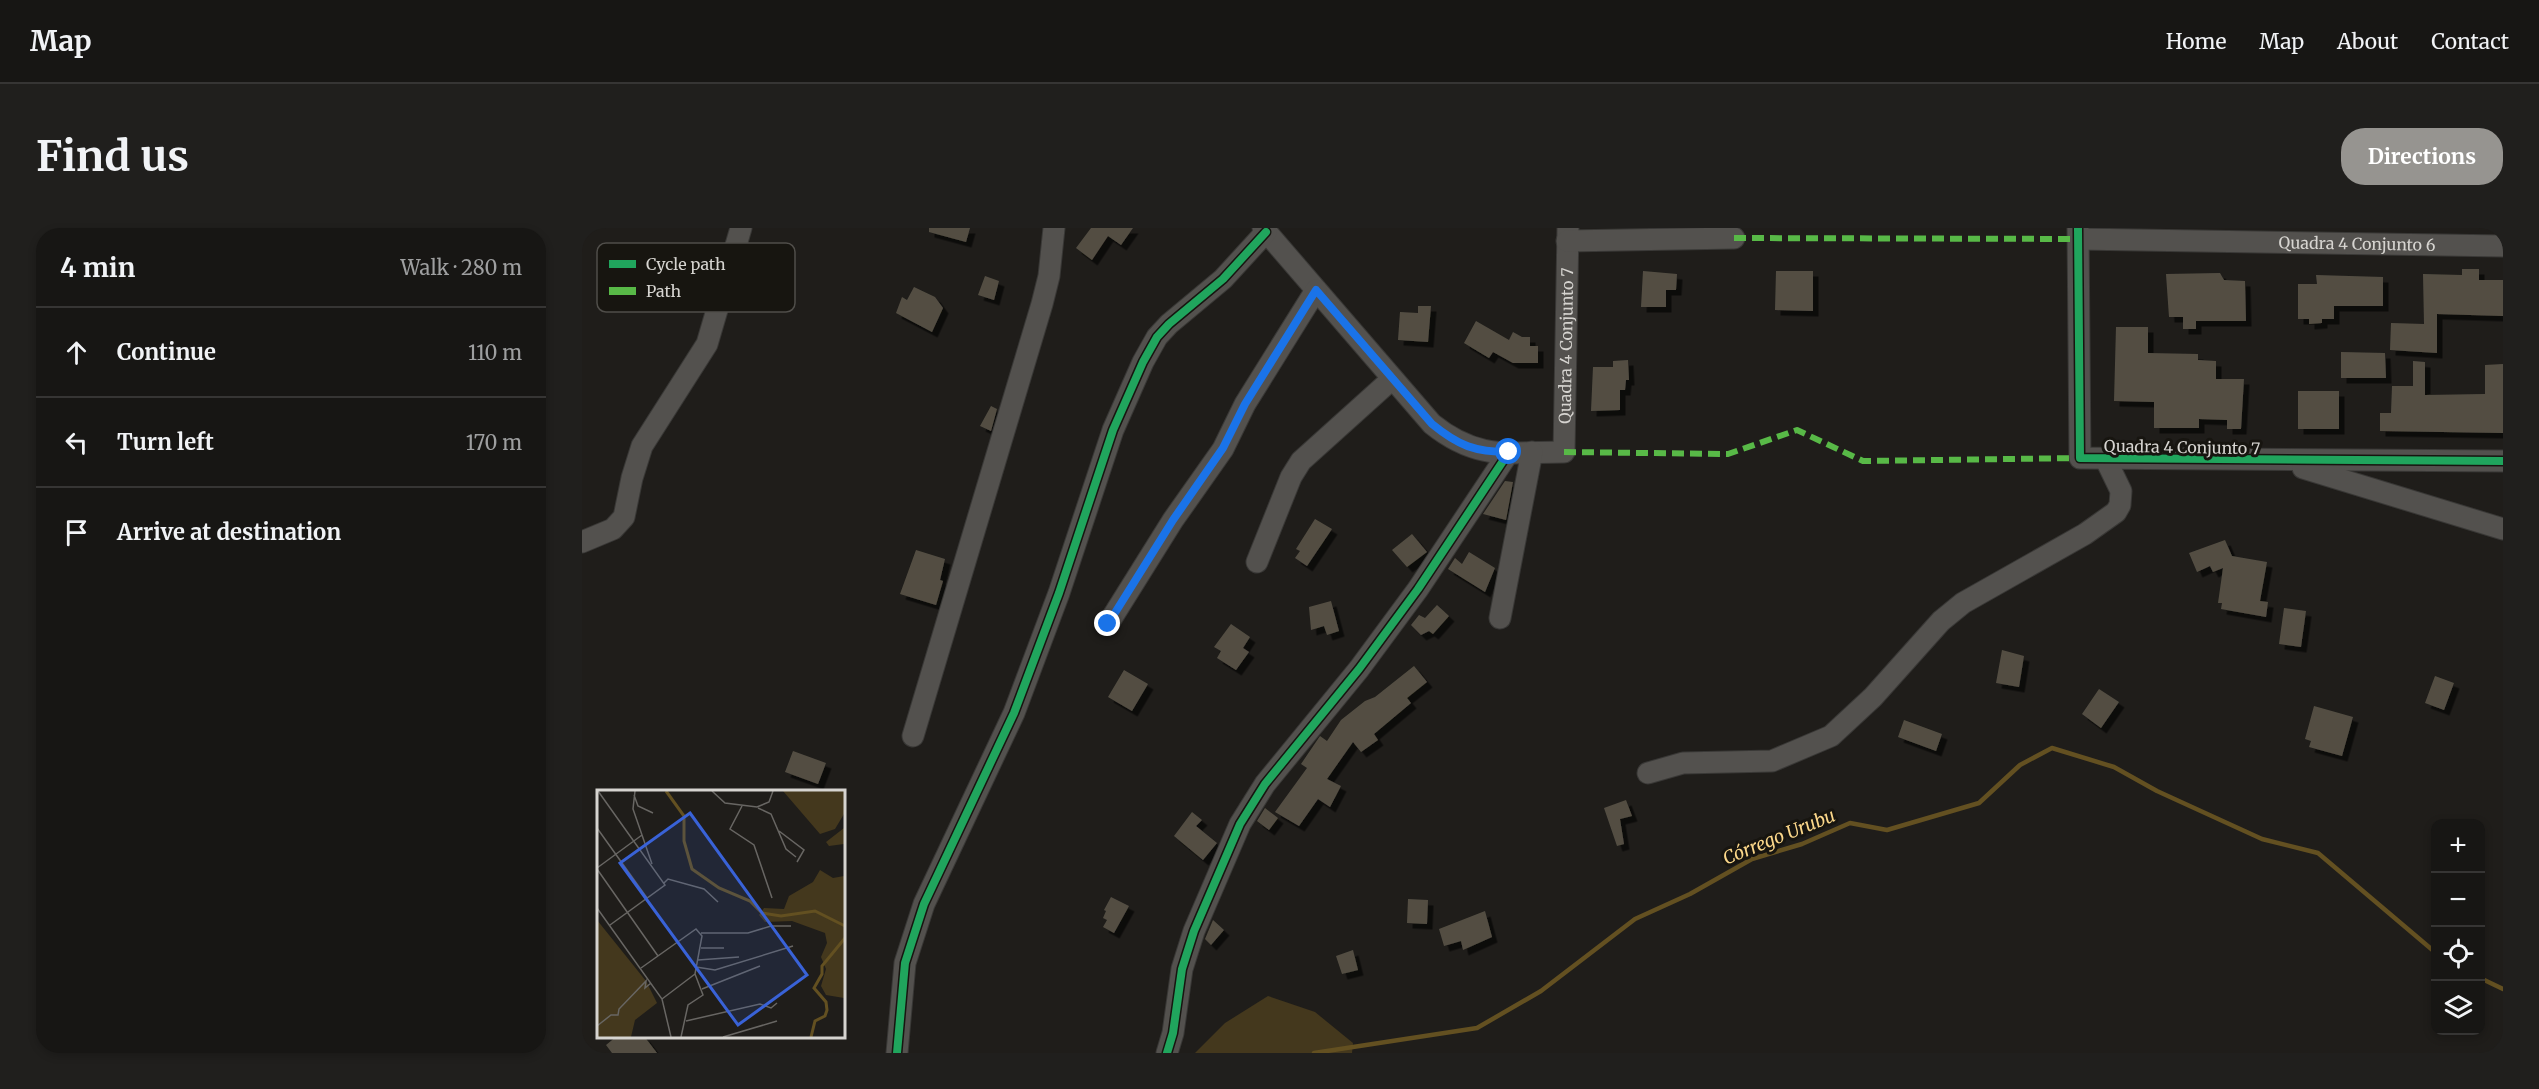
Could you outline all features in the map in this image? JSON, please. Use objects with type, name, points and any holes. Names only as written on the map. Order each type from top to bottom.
[{"type":"street","points":[[737,243],[741,228]]},
{"type":"street","points":[[912,736],[1042,304],[1049,276],[1054,228]]},
{"type":"street","points":[[897,1053],[905,963],[924,904],[1014,713],[1059,593],[1113,430],[1143,362],[1157,336],[1168,324],[1212,290],[1264,230],[1432,424],[1448,437],[1480,452],[1532,452],[1500,618]]},
{"type":"street","name":"Quadra 4 Conjunto 6","points":[[2078,234],[2503,246]]},
{"type":"street","name":"Quadra 4 Conjunto 7","points":[[2078,234],[2080,458],[2106,460],[2503,461]]},
{"type":"street","points":[[1567,235],[1734,238]]},
{"type":"street","name":"Quadra 4 Conjunto 7","points":[[1532,452],[1564,452],[1567,235]]},
{"type":"street","points":[[1108,624],[1173,520],[1223,448],[1245,404],[1316,290]]},
{"type":"street","points":[[582,542],[613,529],[624,517],[632,478],[642,446],[707,344],[716,312]]},
{"type":"street","points":[[1257,562],[1291,477],[1301,461],[1392,379]]},
{"type":"street","points":[[1167,1053],[1173,1033],[1182,969],[1194,931],[1240,824],[1265,784],[1359,669],[1418,589],[1509,452]]},
{"type":"street","points":[[1647,772],[1683,763],[1772,761],[1831,736],[1873,697],[1941,621],[1963,603],[2085,534],[2116,512],[2120,505],[2121,491],[2106,460]]},
{"type":"street","points":[[2282,461],[2503,529]]},
{"type":"shaded area","points":[[1268,996],[1315,1012],[1353,1043],[1352,1053],[1195,1053],[1225,1023]]},
{"type":"building","points":[[929,228],[970,228],[966,242],[929,232]]},
{"type":"building","points":[[1091,228],[1133,228],[1121,245],[1108,236],[1092,260],[1076,248]]},
{"type":"building","points":[[2462,269],[2479,269],[2479,280],[2503,280],[2503,316],[2437,314],[2437,353],[2390,350],[2391,323],[2424,324],[2423,274],[2462,275]]},
{"type":"building","points":[[1643,271],[1677,274],[1676,290],[1666,290],[1666,307],[1641,307]]},
{"type":"building","points":[[1776,271],[1813,271],[1813,311],[1775,310]]},
{"type":"building","points":[[2220,273],[2224,280],[2245,281],[2246,321],[2196,321],[2196,329],[2183,329],[2183,317],[2169,317],[2166,274]]},
{"type":"building","points":[[2316,275],[2383,277],[2383,306],[2334,306],[2334,319],[2322,319],[2322,323],[2309,324],[2309,319],[2298,319],[2298,284],[2317,284]]},
{"type":"building","points":[[985,276],[999,281],[994,300],[978,295]]},
{"type":"building","points":[[914,287],[935,297],[943,308],[932,332],[896,313],[902,297],[907,300]]},
{"type":"building","points":[[1418,306],[1431,306],[1428,342],[1398,340],[1400,312],[1418,313]]},
{"type":"building","points":[[1476,321],[1509,340],[1513,332],[1522,337],[1530,337],[1530,346],[1538,346],[1538,363],[1513,363],[1493,352],[1489,358],[1464,343]]},
{"type":"building","points":[[2116,327],[2148,327],[2148,353],[2198,354],[2198,360],[2216,361],[2216,379],[2244,379],[2241,429],[2227,429],[2227,420],[2199,419],[2199,428],[2154,428],[2154,402],[2114,401]]},
{"type":"building","points":[[2341,352],[2385,353],[2386,378],[2341,378]]},
{"type":"building","points":[[1628,360],[1629,380],[1626,380],[1625,390],[1620,390],[1620,410],[1591,411],[1593,367],[1613,367],[1613,361]]},
{"type":"building","points":[[2413,361],[2425,362],[2425,395],[2485,394],[2485,365],[2503,364],[2503,433],[2380,431],[2380,413],[2391,413],[2392,386],[2413,386]]},
{"type":"building","points":[[2298,391],[2339,391],[2339,429],[2298,429]]},
{"type":"building","points":[[991,406],[997,409],[991,431],[980,426]]},
{"type":"building","points":[[1505,481],[1513,482],[1506,520],[1483,514]]},
{"type":"building","points":[[1315,519],[1332,529],[1307,566],[1295,558],[1300,551],[1296,549]]},
{"type":"building","points":[[1412,534],[1427,552],[1407,567],[1392,550]]},
{"type":"building","points":[[2225,540],[2232,556],[2267,562],[2260,601],[2268,602],[2266,617],[2221,609],[2222,603],[2218,603],[2223,568],[2213,572],[2210,566],[2197,572],[2189,553]]},
{"type":"building","points":[[916,550],[945,559],[940,580],[943,581],[936,605],[900,594]]},
{"type":"building","points":[[1469,552],[1495,568],[1485,592],[1448,569],[1455,558],[1462,564]]},
{"type":"building","points":[[1331,601],[1339,631],[1327,635],[1324,626],[1311,630],[1309,607]]},
{"type":"building","points":[[1437,605],[1449,616],[1433,634],[1429,631],[1421,635],[1411,625],[1419,615],[1425,618]]},
{"type":"building","points":[[2284,608],[2306,611],[2301,647],[2279,644]]},
{"type":"building","points":[[1231,624],[1250,637],[1243,648],[1249,652],[1236,670],[1217,658],[1221,651],[1214,647]]},
{"type":"building","points":[[2002,650],[2024,656],[2019,687],[1996,683]]},
{"type":"building","points":[[1414,666],[1427,682],[1407,698],[1411,703],[1374,734],[1378,740],[1361,752],[1353,742],[1327,779],[1341,786],[1330,807],[1318,799],[1299,826],[1275,812],[1307,768],[1301,764],[1320,736],[1327,741],[1341,720]]},
{"type":"building","points":[[1124,670],[1148,684],[1132,711],[1108,697]]},
{"type":"building","points":[[2435,676],[2454,683],[2444,710],[2425,703]]},
{"type":"building","points":[[2099,689],[2119,702],[2101,728],[2082,714]]},
{"type":"building","points":[[2314,706],[2353,717],[2342,756],[2309,747],[2311,741],[2305,739]]},
{"type":"building","points":[[1904,720],[1942,734],[1936,751],[1898,737]]},
{"type":"building","points":[[793,751],[826,763],[818,784],[785,772]]},
{"type":"building","points":[[1626,800],[1632,816],[1620,819],[1624,844],[1617,846],[1604,808]]},
{"type":"building","points":[[1265,808],[1278,818],[1269,830],[1257,821]]},
{"type":"building","points":[[1192,812],[1202,820],[1196,826],[1217,843],[1203,860],[1174,836]]},
{"type":"building","points":[[1111,897],[1129,906],[1114,933],[1103,927],[1107,920],[1103,918],[1106,911],[1104,910]]},
{"type":"building","points":[[1408,899],[1428,900],[1427,924],[1407,923]]},
{"type":"building","points":[[1485,911],[1492,937],[1463,950],[1461,941],[1444,946],[1439,929]]},
{"type":"building","points":[[1213,920],[1224,930],[1211,945],[1205,939]]},
{"type":"building","points":[[1353,950],[1358,970],[1342,974],[1336,956]]},
{"type":"building","points":[[615,1038],[646,1038],[657,1053],[612,1053],[606,1045]]},
{"type":"waterway","name":"Córrego Urubu","points":[[1314,1053],[1477,1028],[1541,991],[1635,919],[1690,894],[1752,859],[1802,844],[1850,823],[1887,830],[1979,803],[2020,765],[2052,748],[2114,767],[2157,791],[2262,839],[2318,853],[2431,949]]},
{"type":"waterway","name":"Córrego Urubu","points":[[2485,980],[2503,989]]},
{"type":"marked path","points":[[1734,238],[2078,239]]},
{"type":"marked path","points":[[1564,452],[1728,454],[1797,430],[1863,461],[2080,458]]},
{"type":"cycle path","points":[[2078,228],[2080,458],[2503,461]]},
{"type":"cycle path","points":[[897,1053],[905,963],[924,904],[1014,713],[1059,593],[1113,430],[1143,362],[1157,337],[1169,324],[1223,279],[1266,232]]},
{"type":"cycle path","points":[[1167,1053],[1173,1033],[1182,969],[1194,931],[1240,824],[1265,784],[1359,669],[1418,589],[1509,452]]},
{"type":"route","points":[[1108,624],[1173,520],[1223,448],[1245,404],[1316,290],[1432,424],[1448,437],[1480,452],[1509,452]]}]
